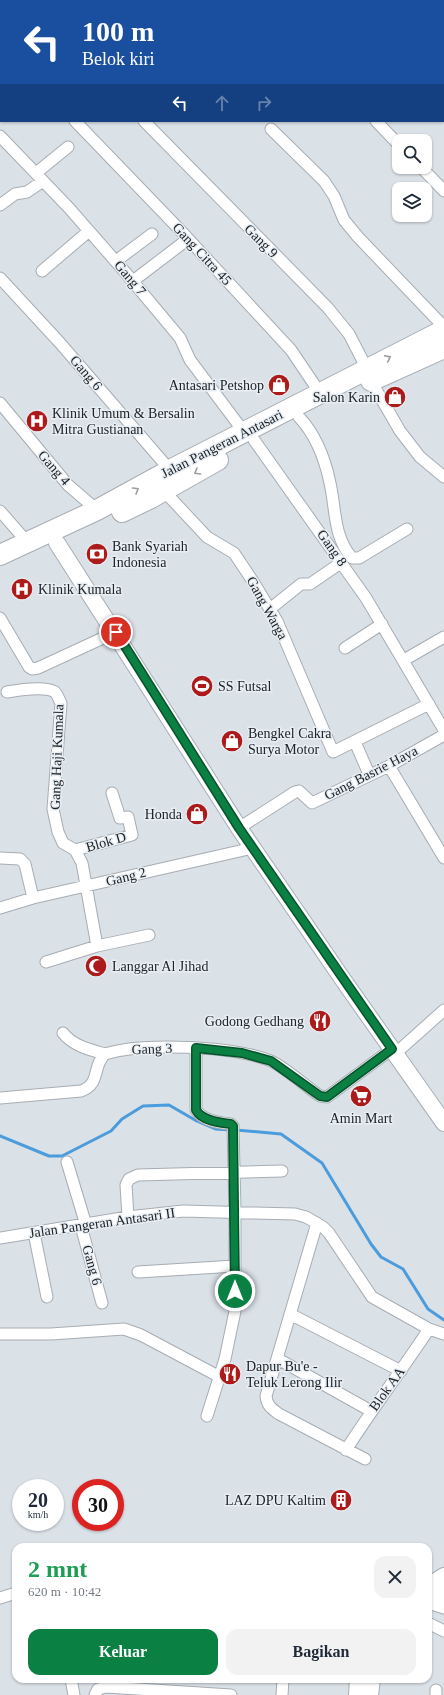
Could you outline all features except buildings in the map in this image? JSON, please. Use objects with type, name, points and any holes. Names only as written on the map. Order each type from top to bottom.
[{"type":"highway","name":"Jalan Pangeran Antasari","points":[[0,555],[97,510],[170,470],[249,436],[299,417],[444,330]]},
{"type":"highway","name":"Jalan Pangeran Antasari","points":[[0,569],[164,491],[249,436],[320,393],[444,348]]},
{"type":"street","name":"Gang Citra 45","points":[[77,122],[188,239],[290,350],[320,393]]},
{"type":"street","name":"Gang 9","points":[[145,122],[328,308],[349,334],[369,375],[400,431],[420,458],[444,477]]},
{"type":"street","points":[[377,122],[392,138]]},
{"type":"street","points":[[271,129],[324,182],[334,196],[344,220],[358,237],[444,327]]},
{"type":"street","name":"Gang 7","points":[[0,136],[89,231],[133,281],[180,338],[190,360],[249,436]]},
{"type":"street","points":[[0,204],[15,194],[27,192],[39,177],[68,147]]},
{"type":"street","points":[[428,174],[444,191]]},
{"type":"street","points":[[42,271],[89,231]]},
{"type":"street","points":[[116,261],[152,234]]},
{"type":"street","points":[[133,281],[188,239]]},
{"type":"street","name":"Gang 6","points":[[0,278],[60,343],[170,470]]},
{"type":"street","name":"Gang 4","points":[[0,403],[68,485],[97,510]]},
{"type":"street","points":[[299,417],[311,429],[323,457],[330,483],[334,519],[338,532],[352,558],[359,558],[407,529]]},
{"type":"street","name":"Gang 8","points":[[249,436],[342,562],[404,660],[444,730]]},
{"type":"street","name":"Gang Warga","points":[[164,491],[207,537],[234,553],[277,621],[330,749],[333,752],[355,742]]},
{"type":"street","points":[[0,511],[28,543]]},
{"type":"street","points":[[57,543],[116,632],[239,828],[444,1123]]},
{"type":"street","points":[[270,609],[302,584],[310,584],[342,562]]},
{"type":"street","points":[[0,618],[29,667],[32,669],[38,668],[116,632]]},
{"type":"street","points":[[345,648],[382,624]]},
{"type":"street","points":[[404,660],[444,637]]},
{"type":"street","name":"Gang Haji Kumala","points":[[7,692],[27,689],[54,691],[58,695],[61,703],[53,809],[58,832],[63,842],[75,850],[82,863],[97,946]]},
{"type":"street","points":[[369,774],[355,742],[429,704]]},
{"type":"street","name":"Gang Basrie Haya","points":[[239,828],[295,792],[299,791],[312,804],[369,774],[389,766],[444,735]]},
{"type":"street","points":[[389,766],[444,858]]},
{"type":"street","name":"Blok D","points":[[75,850],[132,835],[128,816],[120,818],[112,793]]},
{"type":"street","name":"Gang 2","points":[[0,908],[33,898],[253,848]]},
{"type":"street","points":[[0,858],[20,859],[25,864],[33,898]]},
{"type":"street","points":[[46,962],[97,946],[149,935]]},
{"type":"street","points":[[394,1051],[444,1010]]},
{"type":"street","points":[[0,1098],[81,1091],[91,1086],[104,1056],[67,1039],[63,1033]]},
{"type":"street","name":"Gang 3","points":[[104,1056],[138,1048],[196,1048],[242,1053],[271,1061],[320,1096],[327,1097],[394,1051]]},
{"type":"street","points":[[196,1048],[196,1110],[200,1115],[218,1123],[231,1124],[233,1131],[235,1310],[220,1377],[207,1416]]},
{"type":"street","name":"Gang 6","points":[[68,1162],[102,1303]]},
{"type":"street","points":[[128,1217],[126,1185],[132,1176],[163,1173],[282,1172]]},
{"type":"street","name":"Jalan Pangeran Antasari II","points":[[0,1238],[128,1217],[183,1211],[235,1211],[295,1214],[306,1217],[317,1223],[329,1233],[372,1297],[429,1330],[444,1334]]},
{"type":"street","points":[[317,1223],[266,1396],[270,1408],[346,1450],[366,1459]]},
{"type":"street","points":[[34,1233],[47,1297]]},
{"type":"street","points":[[138,1272],[235,1266]]},
{"type":"street","points":[[290,1314],[401,1371]]},
{"type":"street","points":[[0,1334],[51,1334],[124,1329],[140,1335],[220,1377]]},
{"type":"street","name":"Blok AA","points":[[346,1450],[371,1411],[429,1330]]},
{"type":"street","points":[[278,1359],[371,1411]]},
{"type":"street","points":[[432,1584],[444,1576]]},
{"type":"street","points":[[432,1600],[444,1593]]},
{"type":"street","points":[[0,1598],[12,1594]]},
{"type":"street","points":[[432,1604],[444,1608]]},
{"type":"street","points":[[432,1625],[444,1631]]},
{"type":"street","points":[[72,1683],[74,1695]]},
{"type":"street","points":[[282,1683],[282,1695]]},
{"type":"street","points":[[357,1695],[358,1683]]},
{"type":"street","points":[[370,1695],[372,1683]]},
{"type":"street","points":[[94,1695],[96,1690],[103,1687],[155,1693],[231,1695]]},
{"type":"waterway","points":[[0,1136],[49,1156],[62,1156],[111,1131],[122,1119],[143,1106],[169,1105],[195,1120],[216,1129],[230,1130]]},
{"type":"waterway","points":[[236,1130],[281,1134],[322,1163],[371,1244],[381,1257],[403,1269],[428,1309],[444,1320]]},
{"type":"place","name":"Antasari Petshop","points":[[279,385]]},
{"type":"place","name":"Salon Karin","points":[[395,397]]},
{"type":"place","name":"Klinik Umum & Bersalin Mitra Gustianan","points":[[37,421]]},
{"type":"place","name":"Bank Syariah Indonesia","points":[[97,554]]},
{"type":"place","name":"Klinik Kumala","points":[[22,589]]},
{"type":"place","name":"SS Futsal","points":[[202,686]]},
{"type":"place","name":"Bengkel Cakra Surya Motor","points":[[232,741]]},
{"type":"place","name":"Honda","points":[[197,814]]},
{"type":"place","name":"Langgar Al Jihad","points":[[96,966]]},
{"type":"place","name":"Godong Gedhang","points":[[320,1021]]},
{"type":"place","name":"Amin Mart","points":[[361,1096]]},
{"type":"place","name":"Dapur Bu'e - Teluk Lerong Ilir","points":[[230,1374]]},
{"type":"place","name":"LAZ DPU Kaltim","points":[[341,1500]]},
{"type":"route","points":[[116,632],[239,828],[392,1049],[327,1097],[320,1096],[271,1061],[242,1053],[196,1048],[195,1108],[197,1113],[218,1123],[231,1124],[233,1126],[235,1291]]}]
